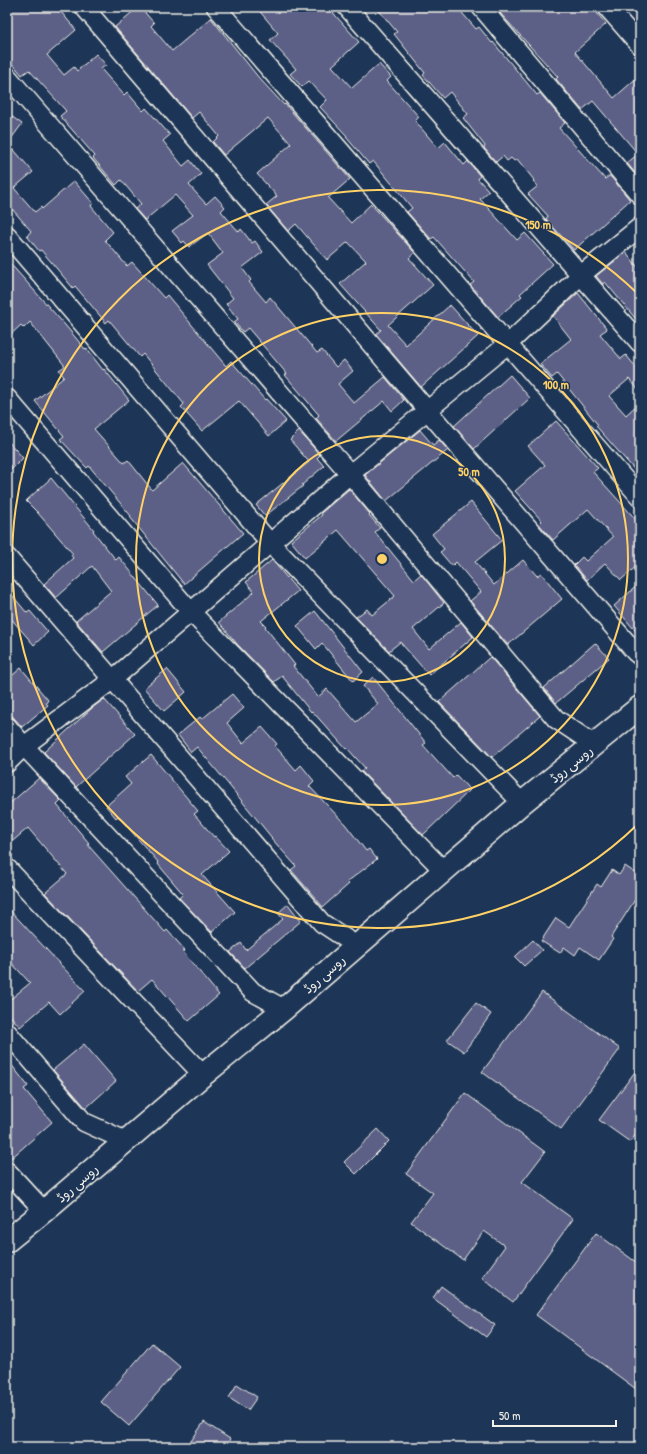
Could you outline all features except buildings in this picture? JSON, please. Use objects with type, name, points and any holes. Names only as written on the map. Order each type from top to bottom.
[{"type":"main road","name":"روسی روڈ","points":[[7,1241],[203,1075],[284,1009],[522,803],[640,707]]},
{"type":"street","points":[[84,7],[427,410],[640,656]]},
{"type":"street","points":[[216,7],[640,496]]},
{"type":"street","points":[[347,7],[640,343]]},
{"type":"street","points":[[481,7],[640,195]]},
{"type":"street","points":[[606,7],[640,45]]},
{"type":"street","points":[[7,76],[350,474],[556,719],[595,745]]},
{"type":"street","points":[[7,763],[24,746],[112,680],[271,544],[350,474],[508,344],[581,276],[640,227]]},
{"type":"street","points":[[7,235],[271,544],[522,803]]},
{"type":"street","points":[[7,398],[191,612],[444,871]]},
{"type":"street","points":[[7,557],[322,923],[357,946]]},
{"type":"street","points":[[7,726],[253,992],[284,1009]]},
{"type":"street","points":[[7,868],[203,1075]]},
{"type":"street","points":[[7,1032],[84,1122],[126,1141]]},
{"type":"street","points":[[7,1171],[44,1211]]}]
